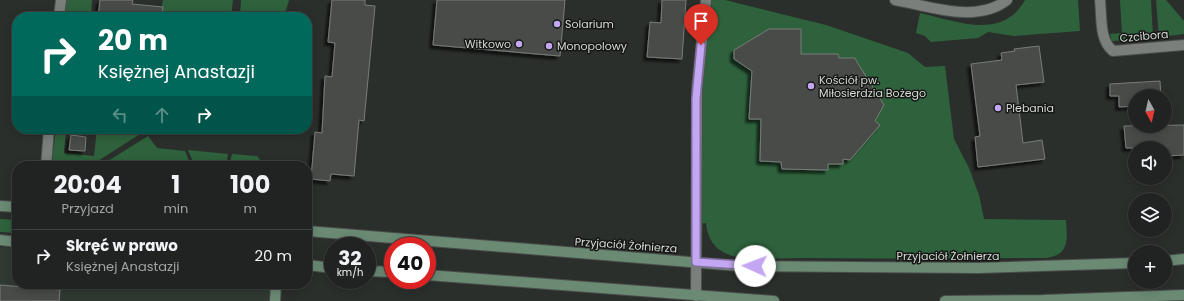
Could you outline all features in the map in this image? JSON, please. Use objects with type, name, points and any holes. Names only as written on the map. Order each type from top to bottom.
[{"type":"street","points":[[60,12],[61,0]]},
{"type":"street","points":[[696,296],[697,90],[706,0]]},
{"type":"street","points":[[894,0],[968,12],[990,10],[1006,0]]},
{"type":"street","name":"Czcibora","points":[[1100,0],[1103,31],[1107,46],[1113,51],[1184,45]]},
{"type":"street","points":[[46,161],[49,134]]},
{"type":"street","points":[[0,206],[12,207]]},
{"type":"street","name":"Przyjaciół Żołnierza","points":[[312,231],[696,262],[778,267],[979,268],[1128,263]]},
{"type":"street","points":[[0,240],[12,241]]},
{"type":"street","points":[[1172,260],[1184,259]]},
{"type":"street","points":[[312,266],[324,267]]},
{"type":"street","points":[[436,276],[774,301]]},
{"type":"street","points":[[275,301],[276,289]]},
{"type":"street","points":[[945,301],[1051,300],[1184,294]]},
{"type":"shaded area","points":[[0,247],[12,248],[12,289],[270,289],[269,301],[0,301]]},
{"type":"green space","points":[[66,0],[92,0],[91,12],[65,12]]},
{"type":"green space","points":[[163,0],[233,0],[232,12],[161,12]]},
{"type":"green space","points":[[241,0],[289,0],[285,12],[240,12]]},
{"type":"green space","points":[[706,0],[725,0],[826,25],[908,53],[925,67],[945,66],[954,139],[969,168],[979,195],[984,219],[1066,220],[1067,234],[1063,250],[1054,256],[1046,258],[763,259],[743,258],[722,252],[712,242],[706,223],[697,224],[697,90]]},
{"type":"green space","points":[[1025,0],[1078,0],[1080,31],[1014,36],[988,32],[978,38],[931,42],[925,36],[916,33],[920,13],[963,23],[977,25],[991,24],[1004,20],[1015,13]]},
{"type":"green space","points":[[1120,0],[1151,0],[1153,38],[1112,41],[1110,34],[1122,33]]},
{"type":"green space","points":[[1156,0],[1166,0],[1184,21],[1184,34],[1159,37]]},
{"type":"green space","points":[[55,134],[66,134],[64,153],[94,156],[96,134],[140,134],[98,161],[52,161]]},
{"type":"green space","points":[[148,136],[157,148],[185,151],[189,161],[108,161]]},
{"type":"green space","points":[[188,150],[228,154],[227,161],[193,161]]},
{"type":"green space","points":[[232,154],[257,156],[261,161],[230,161]]},
{"type":"green space","points":[[0,219],[12,220],[12,233],[0,232]]},
{"type":"building","points":[[100,0],[133,0],[132,4],[163,7],[162,12],[99,12]]},
{"type":"building","points":[[332,0],[365,0],[365,5],[375,6],[364,121],[359,120],[354,176],[331,174],[330,181],[312,179],[315,132],[322,133],[325,76],[332,77],[335,43],[328,42]]},
{"type":"building","points":[[437,0],[565,0],[560,56],[433,45]]},
{"type":"building","points":[[662,0],[686,0],[682,59],[647,57],[650,22],[661,23]]},
{"type":"building","name":"Kościół pw. Miłosierdzia Bożego","points":[[769,29],[801,29],[801,54],[838,54],[839,58],[855,58],[884,105],[875,121],[880,125],[850,160],[843,159],[843,164],[828,164],[828,170],[782,169],[781,162],[760,161],[761,119],[749,119],[752,71],[734,59],[734,50]]},
{"type":"building","name":"Plebania","points":[[1039,46],[1044,82],[1016,85],[1023,143],[1042,140],[1045,159],[978,167],[975,137],[980,136],[971,64],[1002,60],[1001,53],[1015,51],[1014,49]]},
{"type":"building","points":[[1160,81],[1161,89],[1128,89],[1128,106],[1119,107],[1119,96],[1110,96],[1110,84]]},
{"type":"building","points":[[1172,125],[1184,125],[1184,155],[1172,156],[1172,141],[1128,141],[1128,148],[1126,148],[1124,126],[1128,126],[1128,133],[1172,133]]},
{"type":"building","points":[[71,135],[86,137],[85,151],[69,150]]},
{"type":"building","points":[[0,285],[12,286],[12,289],[60,290],[59,301],[0,301]]},
{"type":"place","name":"Solarium","points":[[557,24]]},
{"type":"place","name":"Witkowo","points":[[519,44]]},
{"type":"place","name":"Monopolowy","points":[[549,46]]},
{"type":"place","name":"Kościół pw. Miłosierdzia Bożego","points":[[811,86]]},
{"type":"place","name":"Plebania","points":[[998,108]]},
{"type":"route","points":[[701,45],[696,99],[698,228],[696,262],[755,266]]}]
